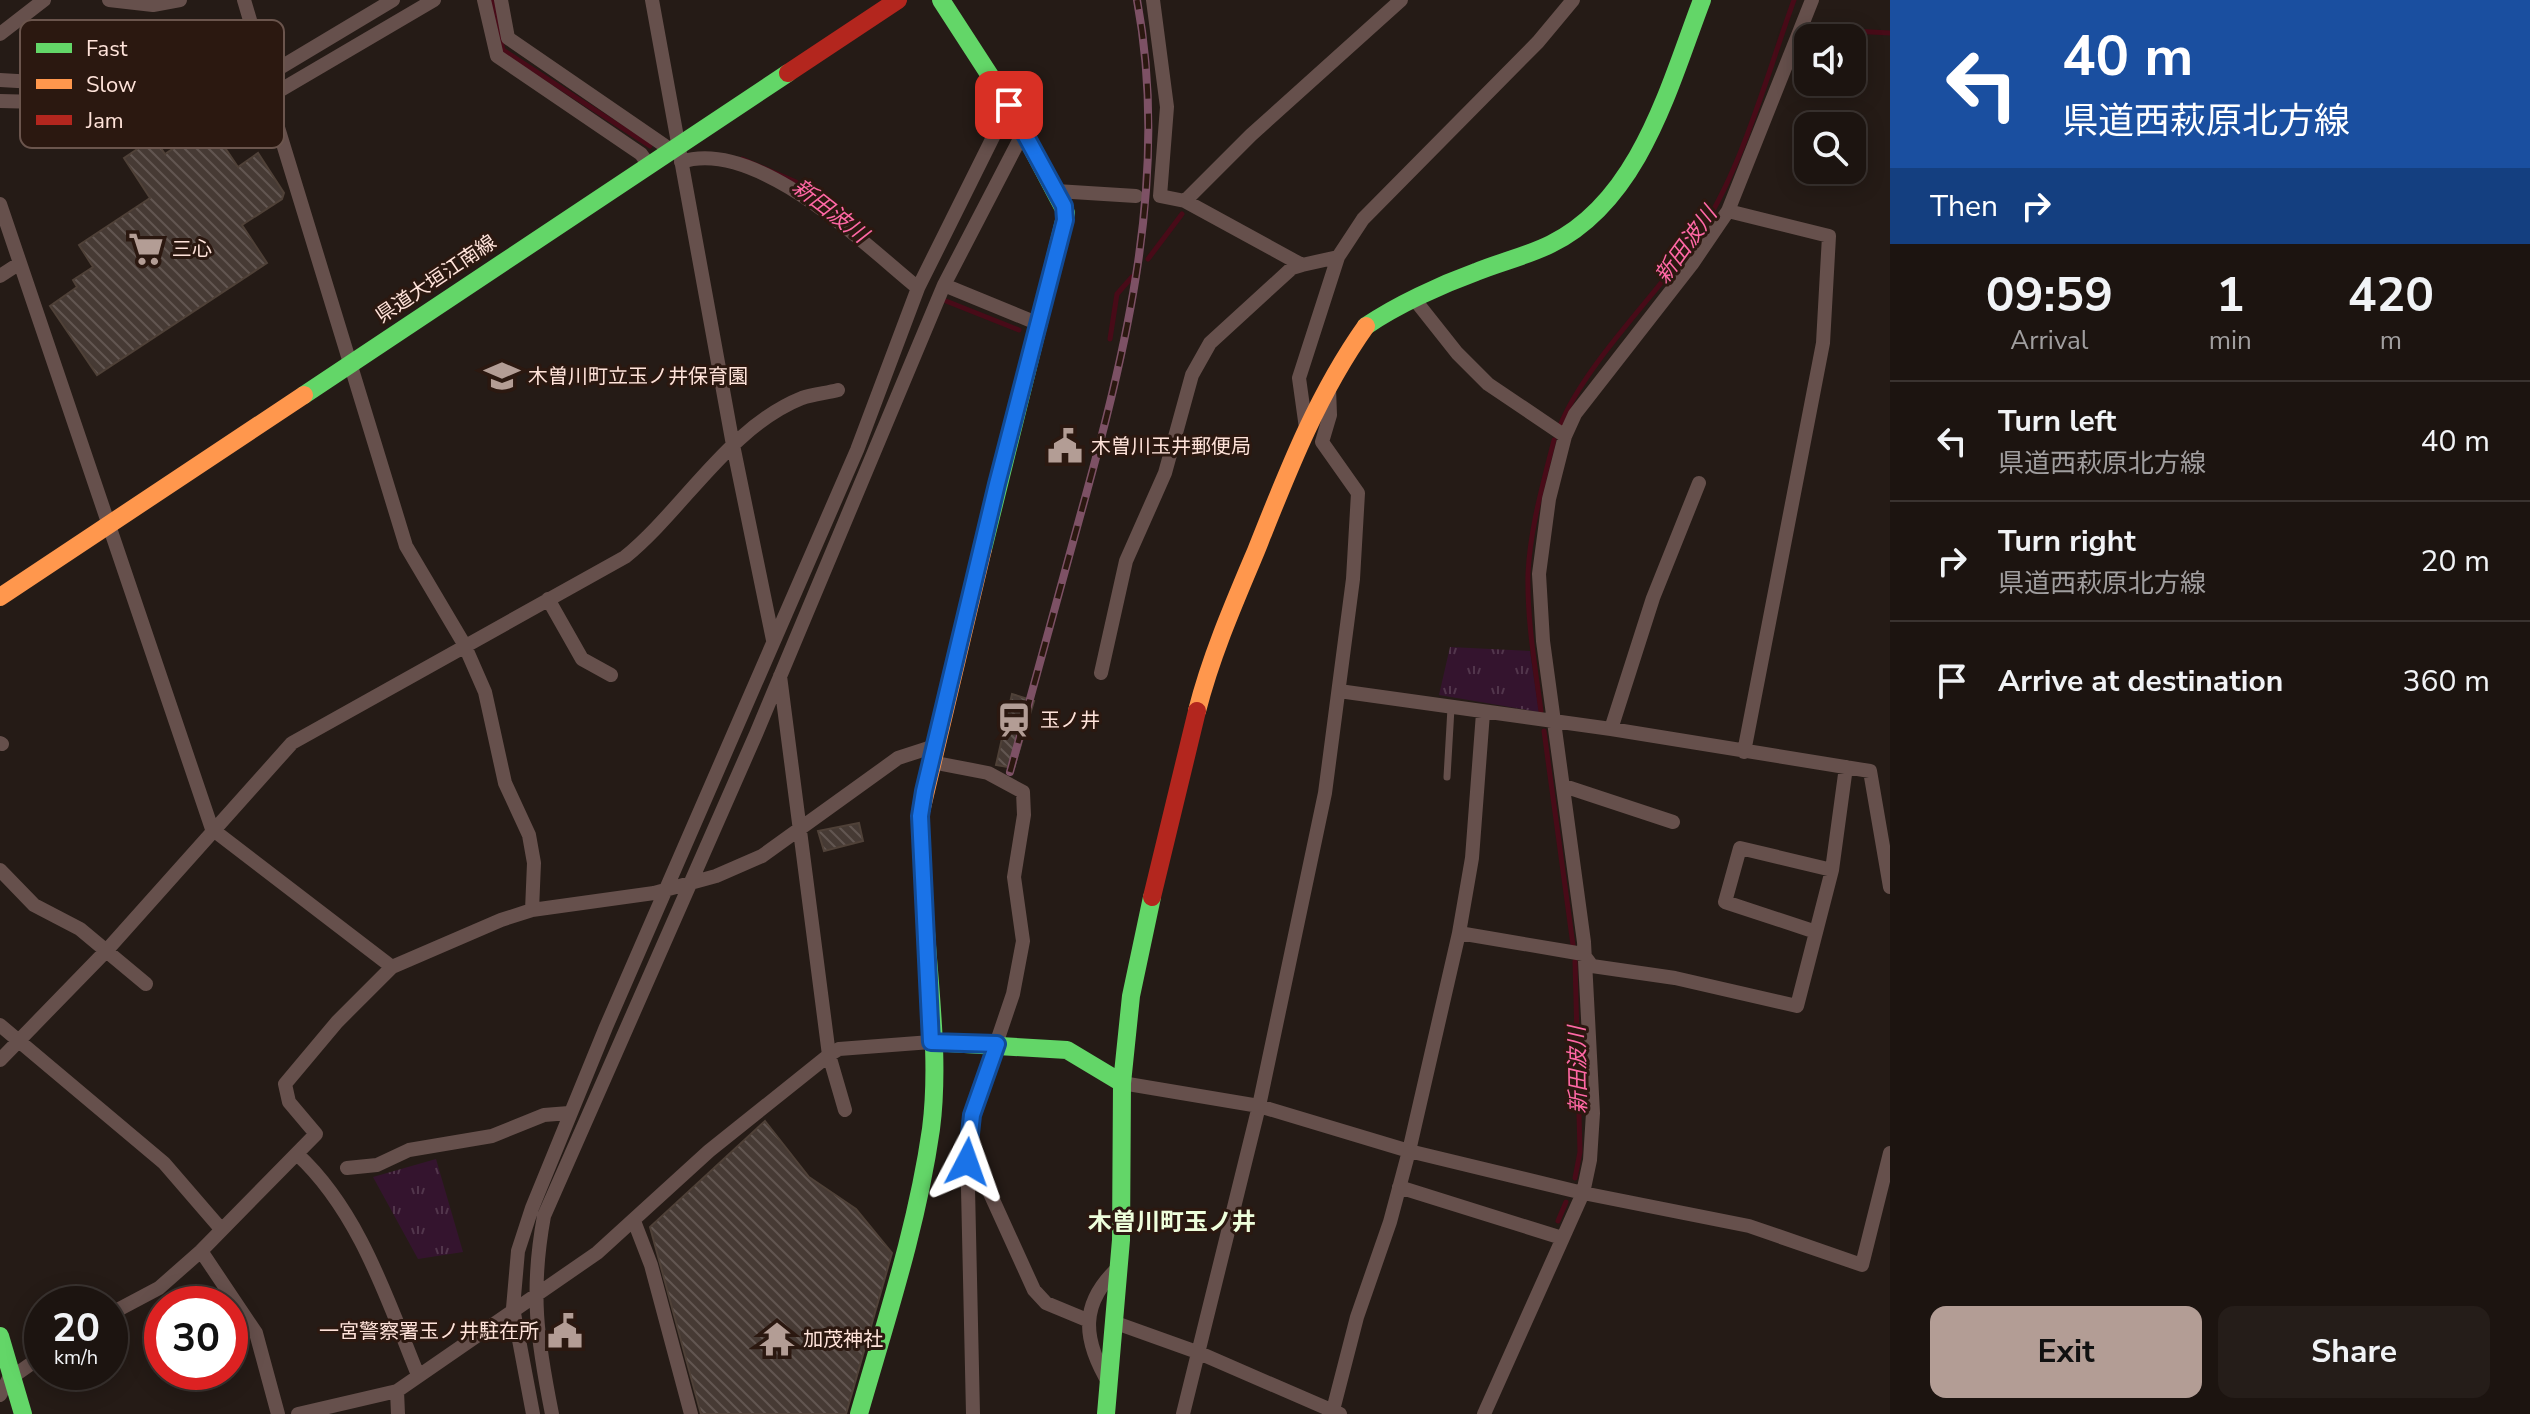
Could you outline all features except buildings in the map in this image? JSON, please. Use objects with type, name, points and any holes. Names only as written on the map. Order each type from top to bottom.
[{"type":"main road","name":"県道大垣江南線","points":[[0,597],[648,164],[677,152],[898,0]]},
{"type":"main road","points":[[859,1414],[918,1203],[931,1128],[934,1073],[920,816],[1065,220],[1064,206],[1024,131],[941,0]]},
{"type":"main road","points":[[1106,1414],[1120,1266],[1124,1039],[1143,937],[1198,706],[1224,629],[1306,428],[1347,353],[1367,325],[1472,273],[1552,244],[1600,208],[1621,184],[1658,114],[1702,0]]},
{"type":"main road","points":[[931,1042],[1067,1050],[1092,1062],[1122,1083]]},
{"type":"main road","points":[[0,1336],[23,1414]]},
{"type":"street","points":[[0,34],[44,0]]},
{"type":"street","points":[[109,0],[153,5],[180,0]]},
{"type":"street","points":[[244,0],[250,20]]},
{"type":"street","points":[[284,64],[393,0]]},
{"type":"street","points":[[284,89],[434,0]]},
{"type":"street","points":[[484,0],[497,56],[641,154],[648,164]]},
{"type":"street","points":[[501,0],[508,38],[677,152],[693,158],[749,166],[794,188],[918,288]]},
{"type":"street","points":[[652,0],[677,152],[779,673],[802,829],[829,1055],[845,1110]]},
{"type":"street","points":[[1153,0],[1167,107],[1166,163],[1160,196],[1185,201],[1302,265]]},
{"type":"street","points":[[1185,201],[1251,135],[1401,0]]},
{"type":"street","points":[[1550,0],[1562,12]]},
{"type":"street","points":[[1306,428],[1299,378],[1338,257],[1363,219],[1573,0]]},
{"type":"street","points":[[1484,1414],[1583,1193],[1593,1113],[1583,954],[1564,786],[1543,641],[1539,574],[1549,499],[1565,436],[1575,414],[1692,264],[1728,211],[1812,0]]},
{"type":"street","points":[[0,80],[20,81]]},
{"type":"street","points":[[0,101],[20,102]]},
{"type":"street","points":[[533,1414],[513,1308],[518,1251],[569,1113],[857,450],[918,288],[1009,105]]},
{"type":"street","points":[[552,1414],[537,1334],[534,1293],[544,1216],[691,885],[944,285],[1024,131]]},
{"type":"street","points":[[284,146],[406,546],[464,644],[485,692],[505,783],[529,835],[534,863],[532,910]]},
{"type":"street","points":[[1056,191],[1136,196]]},
{"type":"street","points":[[0,204],[212,829],[392,967]]},
{"type":"street","points":[[1728,211],[1829,236],[1823,343],[1744,752]]},
{"type":"street","points":[[1101,673],[1126,561],[1165,473],[1192,375],[1210,343],[1292,268],[1338,257]]},
{"type":"street","points":[[0,276],[20,263]]},
{"type":"street","points":[[944,285],[1039,324]]},
{"type":"street","points":[[1415,300],[1457,353],[1488,384],[1565,436]]},
{"type":"street","points":[[1183,1414],[1259,1106],[1298,934],[1325,793],[1353,579],[1358,493],[1322,442],[1330,415],[1329,388]]},
{"type":"street","points":[[0,1060],[107,950],[292,743],[464,644],[625,557],[652,535],[733,445],[801,399],[838,390]]},
{"type":"street","points":[[1611,729],[1653,598],[1699,483]]},
{"type":"street","points":[[548,599],[582,659],[611,675]]},
{"type":"street","points":[[1339,691],[1611,729],[1870,771],[1890,887]]},
{"type":"street","points":[[1116,1323],[1197,1352],[1335,1412],[1357,1317],[1409,1151],[1459,933],[1472,858],[1483,713]]},
{"type":"street","points":[[128,1304],[159,1288],[201,1251],[316,1134],[289,1102],[285,1084],[337,1022],[392,967],[501,920],[532,910],[691,885],[762,856],[898,758],[933,754],[988,773],[1023,792],[1024,815],[1014,877],[1023,941],[1013,994],[972,1115],[967,1143],[973,1414]]},
{"type":"street","points":[[1459,933],[1583,954],[1592,966],[1675,978],[1797,1006],[1832,870],[1846,767]]},
{"type":"street","points":[[1564,786],[1673,822]]},
{"type":"street","points":[[1816,932],[1725,902],[1740,848],[1832,870]]},
{"type":"street","points":[[0,870],[34,905],[80,929],[146,984]]},
{"type":"street","points":[[0,1025],[164,1163],[221,1229]]},
{"type":"street","points":[[298,1414],[397,1391],[534,1293],[597,1253],[709,1151],[839,1049],[931,1042]]},
{"type":"street","points":[[1122,1083],[1259,1106],[1409,1151],[1583,1193],[1749,1226],[1862,1265],[1890,1153]]},
{"type":"street","points":[[347,1168],[377,1165],[409,1150],[492,1136],[544,1115],[569,1113]]},
{"type":"street","points":[[967,1143],[1034,1290],[1046,1303],[1087,1320]]},
{"type":"street","points":[[297,1154],[345,1214],[372,1264],[418,1375]]},
{"type":"street","points":[[1399,1187],[1562,1238]]},
{"type":"street","points":[[634,1221],[651,1265],[691,1414]]},
{"type":"street","points":[[201,1251],[256,1333],[278,1414]]},
{"type":"street","points":[[1110,1385],[1098,1365],[1087,1320],[1098,1286],[1120,1266]]},
{"type":"street","points":[[0,1395],[12,1377],[24,1369]]},
{"type":"street","points":[[397,1391],[398,1414]]},
{"type":"lane","points":[[1447,777],[1451,708]]},
{"type":"green space","points":[[1450,647],[1530,651],[1539,712],[1439,695]]},
{"type":"green space","points":[[436,1159],[463,1252],[418,1259],[373,1177]]},
{"type":"waterway","name":"新田波川","points":[[492,0],[503,50],[650,146]]},
{"type":"waterway","name":"新田波川","points":[[1560,426],[1603,354],[1680,260],[1712,212],[1740,154],[1794,0]]},
{"type":"waterway","points":[[1866,32],[1890,33]]},
{"type":"waterway","name":"新田波川","points":[[742,159],[796,182],[811,194]]},
{"type":"waterway","name":"新田波川","points":[[1148,259],[1182,214]]},
{"type":"waterway","name":"新田波川","points":[[1110,339],[1117,294],[1132,277]]},
{"type":"waterway","name":"新田波川","points":[[946,301],[1019,330]]},
{"type":"waterway","name":"新田波川","points":[[1541,711],[1530,626],[1528,574],[1534,523],[1554,440]]},
{"type":"waterway","name":"新田波川","points":[[1544,731],[1573,945]]},
{"type":"waterway","name":"新田波川","points":[[1575,961],[1580,1152],[1575,1178]]},
{"type":"waterway","name":"新田波川","points":[[1558,1221],[1566,1202]]},
{"type":"railway","points":[[1010,772],[1113,392],[1138,263],[1146,197],[1148,132],[1146,66],[1137,0]]},
{"type":"traffic: fast","points":[[941,0],[1009,105],[1066,213],[983,549]]},
{"type":"traffic: fast","points":[[1366,326],[1434,289],[1551,244],[1582,224],[1608,199],[1648,138],[1702,0]]},
{"type":"traffic: fast","points":[[304,395],[788,73]]},
{"type":"traffic: fast","points":[[1106,1414],[1121,1240],[1122,1083],[1131,996],[1152,897]]},
{"type":"traffic: fast","points":[[859,1414],[909,1237],[931,1129],[934,1050],[925,916]]},
{"type":"traffic: fast","points":[[931,1042],[1067,1050],[1122,1083]]},
{"type":"traffic: fast","points":[[0,1336],[23,1414]]},
{"type":"traffic: slow","points":[[1197,711],[1224,630],[1292,464],[1332,379],[1366,326]]},
{"type":"traffic: slow","points":[[0,597],[304,395]]},
{"type":"traffic: slow","points":[[925,916],[920,816],[983,549]]},
{"type":"traffic: jam","points":[[788,73],[898,0]]},
{"type":"traffic: jam","points":[[1152,897],[1197,711]]},
{"type":"place","name":"三心","points":[[146,249]]},
{"type":"place","name":"木曽川町立玉ノ井保育園","points":[[502,376]]},
{"type":"place","name":"木曽川玉井郵便局","points":[[1065,446]]},
{"type":"place","name":"玉ノ井","points":[[1014,720]]},
{"type":"place","name":"一宮警察署玉ノ井駐在所","points":[[565,1331]]},
{"type":"place","name":"加茂神社","points":[[777,1339]]},
{"type":"district","name":"木曽川町玉ノ井","points":[[1172,1222]]},
{"type":"route","points":[[967,1162],[972,1115],[997,1044],[931,1042],[930,970],[920,816],[997,484],[1066,213],[1009,105]]}]
